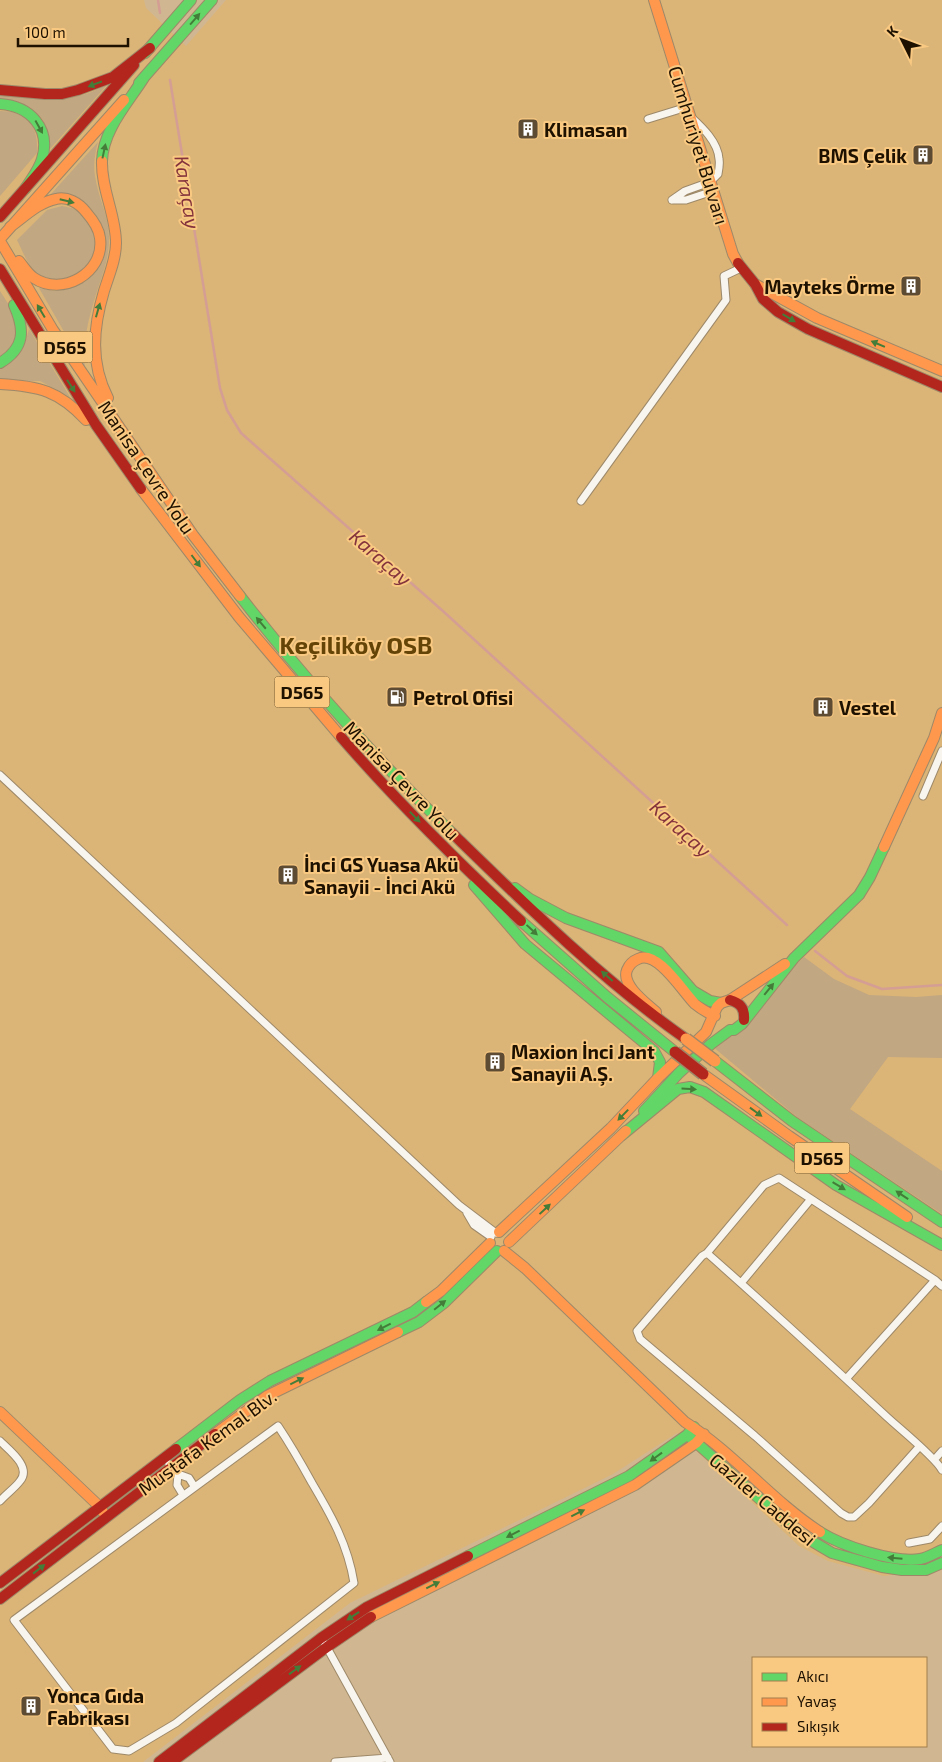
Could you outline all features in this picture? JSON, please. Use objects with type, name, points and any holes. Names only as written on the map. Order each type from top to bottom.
[{"type":"main road","points":[[0,217],[191,0]]},
{"type":"main road","points":[[0,240],[212,0]]},
{"type":"main road","name":"Cumhuriyet Bulvarı","points":[[654,0],[733,254],[741,268],[755,284],[763,299],[778,312],[808,329],[942,387]]},
{"type":"main road","points":[[150,48],[161,58]]},
{"type":"main road","points":[[0,90],[62,94],[78,90],[113,77],[150,48]]},
{"type":"main road","points":[[128,438],[118,414],[102,388],[96,365],[94,344],[96,317],[113,266],[116,243],[114,219],[102,176],[102,156],[109,132],[145,76]]},
{"type":"main road","points":[[0,104],[14,105],[22,108],[29,113],[43,131],[45,142],[43,157],[25,189]]},
{"type":"main road","points":[[6,253],[20,262],[29,274],[38,281],[52,285],[68,285],[80,280],[92,269],[99,255],[102,240],[99,227],[91,215],[81,206],[70,200],[58,199],[45,203],[10,228]]},
{"type":"main road","name":"D565","points":[[0,240],[6,253]]},
{"type":"main road","name":"Manisa Çevre Yolu","points":[[6,253],[52,330],[193,535],[251,610],[324,698],[400,783],[548,926],[648,1012],[792,1121],[942,1222]]},
{"type":"main road","name":"Manisa Çevre Yolu","points":[[0,269],[48,349],[112,449],[240,619],[337,733],[448,851],[558,955],[702,1074],[942,1243]]},
{"type":"main road","points":[[0,276],[20,317],[22,334],[19,345],[14,353],[0,363]]},
{"type":"main road","name":"Cumhuriyet Bulvarı","points":[[755,284],[817,318],[942,371]]},
{"type":"main road","points":[[917,377],[923,363]]},
{"type":"main road","points":[[0,384],[41,388],[57,393],[74,407],[112,449]]},
{"type":"main road","points":[[674,1030],[626,980],[626,971],[630,964],[645,957],[653,959],[661,965],[688,999],[700,1009],[715,1016],[718,1024],[725,1030],[738,1028],[794,958],[859,895],[870,877],[934,738],[942,713]]},
{"type":"main road","points":[[463,843],[519,891],[535,902],[559,915],[659,952],[701,999],[712,1003],[734,1001],[742,1006],[744,1020]]},
{"type":"main road","points":[[448,851],[474,885],[525,944],[654,1051],[660,1062],[658,1078]]},
{"type":"main road","points":[[499,1242],[658,1078],[706,1032],[715,1016],[717,1007],[794,958]]},
{"type":"main road","points":[[622,1135],[679,1073],[711,1044],[730,1030]]},
{"type":"main road","points":[[499,1242],[678,1089],[690,1087],[704,1092],[836,1185],[942,1243]]},
{"type":"main road","name":"Gaziler Caddesi","points":[[499,1242],[689,1428],[696,1443],[798,1533],[832,1553],[882,1567],[902,1570],[926,1570],[942,1563]]},
{"type":"main road","name":"Mustafa Kemal Blv.","points":[[0,1582],[256,1389],[413,1312],[499,1242]]},
{"type":"main road","name":"Mustafa Kemal Blv.","points":[[0,1599],[106,1517],[175,1471],[246,1410],[267,1396],[419,1322],[444,1303],[499,1242]]},
{"type":"main road","points":[[0,1412],[99,1506],[106,1517]]},
{"type":"main road","points":[[172,1762],[367,1608],[629,1476],[689,1428]]},
{"type":"main road","name":"Gaziler Caddesi","points":[[689,1428],[704,1434],[800,1519],[834,1541],[891,1558],[921,1559],[942,1550]]},
{"type":"main road","points":[[159,1762],[324,1643],[375,1614],[635,1485],[696,1443],[704,1434]]},
{"type":"street","points":[[648,119],[688,111],[704,129],[720,157],[718,174],[712,187]]},
{"type":"street","points":[[581,501],[726,300],[724,276],[741,268]]},
{"type":"street","points":[[923,796],[942,751]]},
{"type":"street","points":[[0,775],[465,1210],[480,1219],[499,1242]]},
{"type":"street","points":[[919,1447],[869,1503],[854,1517],[848,1516],[841,1513],[755,1436],[640,1339],[637,1330],[702,1256],[707,1253],[764,1185],[779,1178],[942,1286]]},
{"type":"street","points":[[741,1283],[811,1199]]},
{"type":"street","points":[[707,1253],[942,1468]]},
{"type":"street","points":[[846,1379],[935,1280]]},
{"type":"street","points":[[278,1426],[288,1440],[338,1528],[352,1568],[354,1583],[176,1724],[129,1751],[113,1749],[14,1620],[182,1495],[278,1426]]},
{"type":"street","points":[[0,1441],[18,1458],[23,1470],[22,1479],[0,1501]]},
{"type":"street","points":[[934,1460],[942,1451]]},
{"type":"street","points":[[164,1458],[175,1471],[189,1478],[194,1486]]},
{"type":"street","points":[[175,1471],[176,1484],[182,1495]]},
{"type":"street","points":[[909,1543],[930,1538],[942,1526]]},
{"type":"street","points":[[324,1643],[389,1760],[335,1762]]},
{"type":"shaded area","points":[[0,0],[144,0],[146,8],[186,46],[226,0],[942,0],[942,1546],[917,1572],[884,1576],[828,1561],[799,1546],[677,1433],[613,1474],[350,1603],[143,1762],[0,1762]]},
{"type":"shaded area","points":[[107,85],[50,149],[46,126],[37,113],[0,100],[0,95],[67,99],[89,93]]},
{"type":"shaded area","points":[[0,111],[17,114],[29,122],[36,135],[37,153],[0,196]]},
{"type":"shaded area","points":[[98,142],[94,172],[108,224],[109,246],[88,326],[84,357],[85,368],[39,288],[55,291],[85,282],[103,228],[93,212],[83,203],[51,194]]},
{"type":"shaded area","points":[[62,206],[75,209],[84,215],[93,229],[96,244],[91,260],[81,272],[60,280],[46,279],[34,271],[17,240],[47,210]]},
{"type":"shaded area","points":[[0,291],[14,313],[19,327],[12,349],[0,359]]},
{"type":"shaded area","points":[[29,329],[70,397],[40,381],[0,381],[0,368],[26,340]]},
{"type":"shaded area","points":[[804,957],[834,979],[869,995],[916,997],[942,995],[942,1058],[888,1057],[850,1109],[942,1171],[942,1214],[797,1117],[712,1046],[738,1033],[774,985]]},
{"type":"waterway","name":"Karaçay","points":[[158,0],[160,13]]},
{"type":"waterway","name":"Karaçay","points":[[170,80],[220,388],[227,410],[241,433],[444,612],[787,925]]},
{"type":"waterway","name":"Karaçay","points":[[815,951],[847,976],[882,989],[942,985]]},
{"type":"traffic: fast","points":[[145,53],[191,0]]},
{"type":"traffic: fast","points":[[139,83],[212,0]]},
{"type":"traffic: fast","points":[[102,161],[103,149],[112,127],[145,76]]},
{"type":"traffic: fast","points":[[0,104],[20,109],[29,114],[41,129],[44,148],[41,163],[25,189]]},
{"type":"traffic: fast","points":[[0,363],[14,351],[20,338],[20,322],[14,305]]},
{"type":"traffic: fast","points":[[240,596],[342,718],[396,777],[452,833]]},
{"type":"traffic: fast","points":[[644,1111],[679,1073],[711,1044],[742,1024],[794,958],[859,895],[884,847]]},
{"type":"traffic: fast","points":[[474,885],[525,944],[654,1051],[660,1062],[658,1078]]},
{"type":"traffic: fast","points":[[515,888],[530,899],[566,918],[659,952],[693,991],[710,1001],[721,1003]]},
{"type":"traffic: fast","points":[[521,921],[607,997],[675,1052]]},
{"type":"traffic: fast","points":[[715,1061],[792,1121],[942,1222]]},
{"type":"traffic: fast","points":[[622,1135],[678,1089],[690,1087],[704,1092],[836,1185],[942,1245]]},
{"type":"traffic: fast","points":[[398,1332],[419,1322],[444,1303],[497,1251]]},
{"type":"traffic: fast","points":[[176,1449],[240,1400],[270,1381],[413,1312],[426,1302]]},
{"type":"traffic: fast","points":[[468,1556],[629,1476],[687,1435],[694,1427]]},
{"type":"traffic: fast","points":[[691,1438],[798,1533],[832,1553],[882,1567],[902,1570],[926,1570],[942,1563]]},
{"type":"traffic: fast","points":[[820,1532],[854,1548],[883,1556],[909,1560],[928,1557],[942,1550]]},
{"type":"traffic: slow","points":[[654,0],[733,254],[738,263]]},
{"type":"traffic: slow","points":[[0,239],[124,100]]},
{"type":"traffic: slow","points":[[102,161],[102,171],[114,222],[116,243],[114,261],[97,318],[95,345],[98,372],[108,398]]},
{"type":"traffic: slow","points":[[10,227],[44,203],[64,198],[73,201],[83,209],[95,224],[99,234],[100,251],[96,262],[89,271],[69,283],[57,285],[45,283],[34,278],[19,261]]},
{"type":"traffic: slow","points":[[0,241],[53,330],[193,535],[240,596]]},
{"type":"traffic: slow","points":[[755,284],[817,318],[942,371]]},
{"type":"traffic: slow","points":[[0,384],[26,386],[48,392],[67,402],[86,420]]},
{"type":"traffic: slow","points":[[141,489],[239,617],[341,737]]},
{"type":"traffic: slow","points":[[884,847],[934,738],[942,713]]},
{"type":"traffic: slow","points":[[656,1012],[641,999],[628,982],[627,970],[631,963],[638,959],[653,960],[669,973],[695,1004],[715,1016]]},
{"type":"traffic: slow","points":[[499,1232],[611,1128],[658,1078],[706,1032],[717,1007],[721,1003],[730,1000],[785,964]]},
{"type":"traffic: slow","points":[[686,1039],[715,1061]]},
{"type":"traffic: slow","points":[[703,1074],[907,1217]]},
{"type":"traffic: slow","points":[[509,1242],[626,1131]]},
{"type":"traffic: slow","points":[[426,1302],[441,1291],[490,1243]]},
{"type":"traffic: slow","points":[[504,1251],[525,1268],[685,1422],[703,1434],[785,1506],[820,1532]]},
{"type":"traffic: slow","points":[[215,1434],[267,1396],[398,1332]]},
{"type":"traffic: slow","points":[[0,1412],[99,1506],[103,1512]]},
{"type":"traffic: slow","points":[[371,1617],[635,1485],[696,1443],[704,1434]]},
{"type":"traffic: jam","points":[[0,90],[45,94],[62,94],[78,90],[113,77],[150,48]]},
{"type":"traffic: jam","points":[[0,217],[134,65]]},
{"type":"traffic: jam","points":[[738,263],[755,284],[763,299],[778,312],[808,329],[942,387]]},
{"type":"traffic: jam","points":[[0,269],[96,425],[141,489]]},
{"type":"traffic: jam","points":[[341,737],[428,831],[521,921]]},
{"type":"traffic: jam","points":[[452,833],[594,967],[686,1039]]},
{"type":"traffic: jam","points":[[730,1000],[741,1007],[744,1013],[744,1020]]},
{"type":"traffic: jam","points":[[675,1052],[703,1074]]},
{"type":"traffic: jam","points":[[0,1599],[215,1434]]},
{"type":"traffic: jam","points":[[0,1583],[176,1449]]},
{"type":"traffic: jam","points":[[159,1762],[321,1638],[367,1607],[468,1556]]},
{"type":"traffic: jam","points":[[172,1762],[327,1647],[371,1617]]},
{"type":"place","name":"Klimasan","points":[[528,129]]},
{"type":"place","name":"BMS Çelik","points":[[923,155]]},
{"type":"place","name":"Mayteks Örme","points":[[911,286]]},
{"type":"place","name":"Petrol Ofisi","points":[[397,697]]},
{"type":"place","name":"Vestel","points":[[823,707]]},
{"type":"place","name":"İnci GS Yuasa Akü Sanayii - İnci Akü","points":[[288,875]]},
{"type":"place","name":"Maxion İnci Jant Sanayii A.Ş.","points":[[495,1062]]},
{"type":"place","name":"Yonca Gıda Fabrikası","points":[[31,1706]]},
{"type":"district","name":"Keçiliköy OSB","points":[[356,644]]}]
